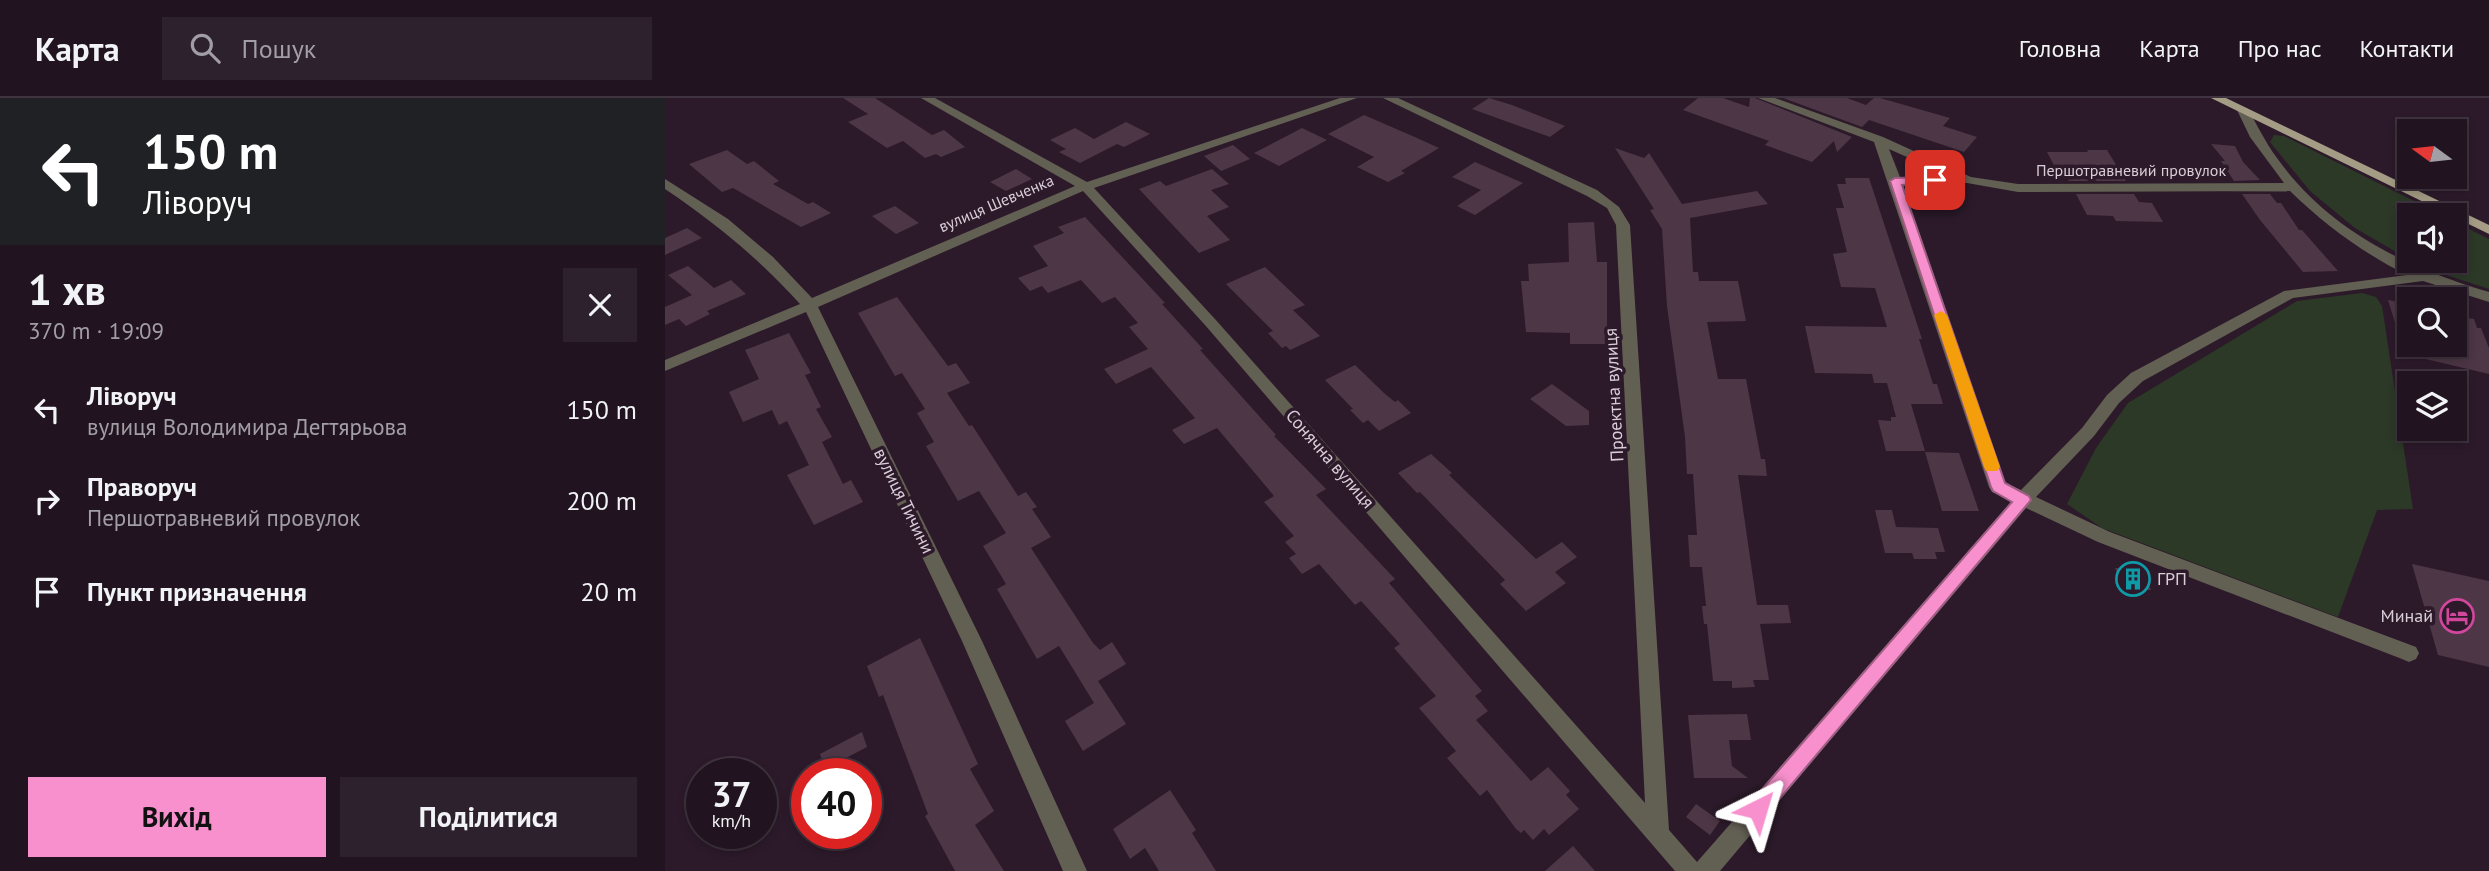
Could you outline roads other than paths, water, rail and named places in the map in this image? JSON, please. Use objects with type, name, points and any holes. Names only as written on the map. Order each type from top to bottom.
[{"type":"main road","points":[[2217,98],[2489,230]]},
{"type":"street","name":"Сонячна вулиця","points":[[927,98],[1085,186],[1210,322],[1691,871]]},
{"type":"street","name":"вулиця Шевченка","points":[[665,366],[810,305],[992,222],[1085,186],[1351,98]]},
{"type":"street","name":"Проектна вулиця","points":[[1389,98],[1593,193],[1611,203],[1619,213],[1624,238],[1658,834]]},
{"type":"street","name":"Першотравневий провулок","points":[[1764,98],[1879,140],[1969,180]]},
{"type":"street","points":[[2243,110],[2257,140],[2294,187],[2343,230],[2374,251],[2423,277],[2489,296]]},
{"type":"street","points":[[1879,140],[1999,487],[2104,537],[2409,653]]},
{"type":"street","name":"Першотравневий провулок","points":[[1895,181],[1969,180],[2018,188],[2294,187]]},
{"type":"street","name":"вулиця Тичини","points":[[665,183],[723,222],[768,260],[810,305],[972,641],[1075,871]]},
{"type":"street","points":[[1705,871],[2023,500],[2088,432],[2113,399],[2137,377],[2274,300],[2301,291],[2423,277]]},
{"type":"place","name":"ГРП","points":[[2133,579]]},
{"type":"place","name":"Минай","points":[[2457,616]]}]
